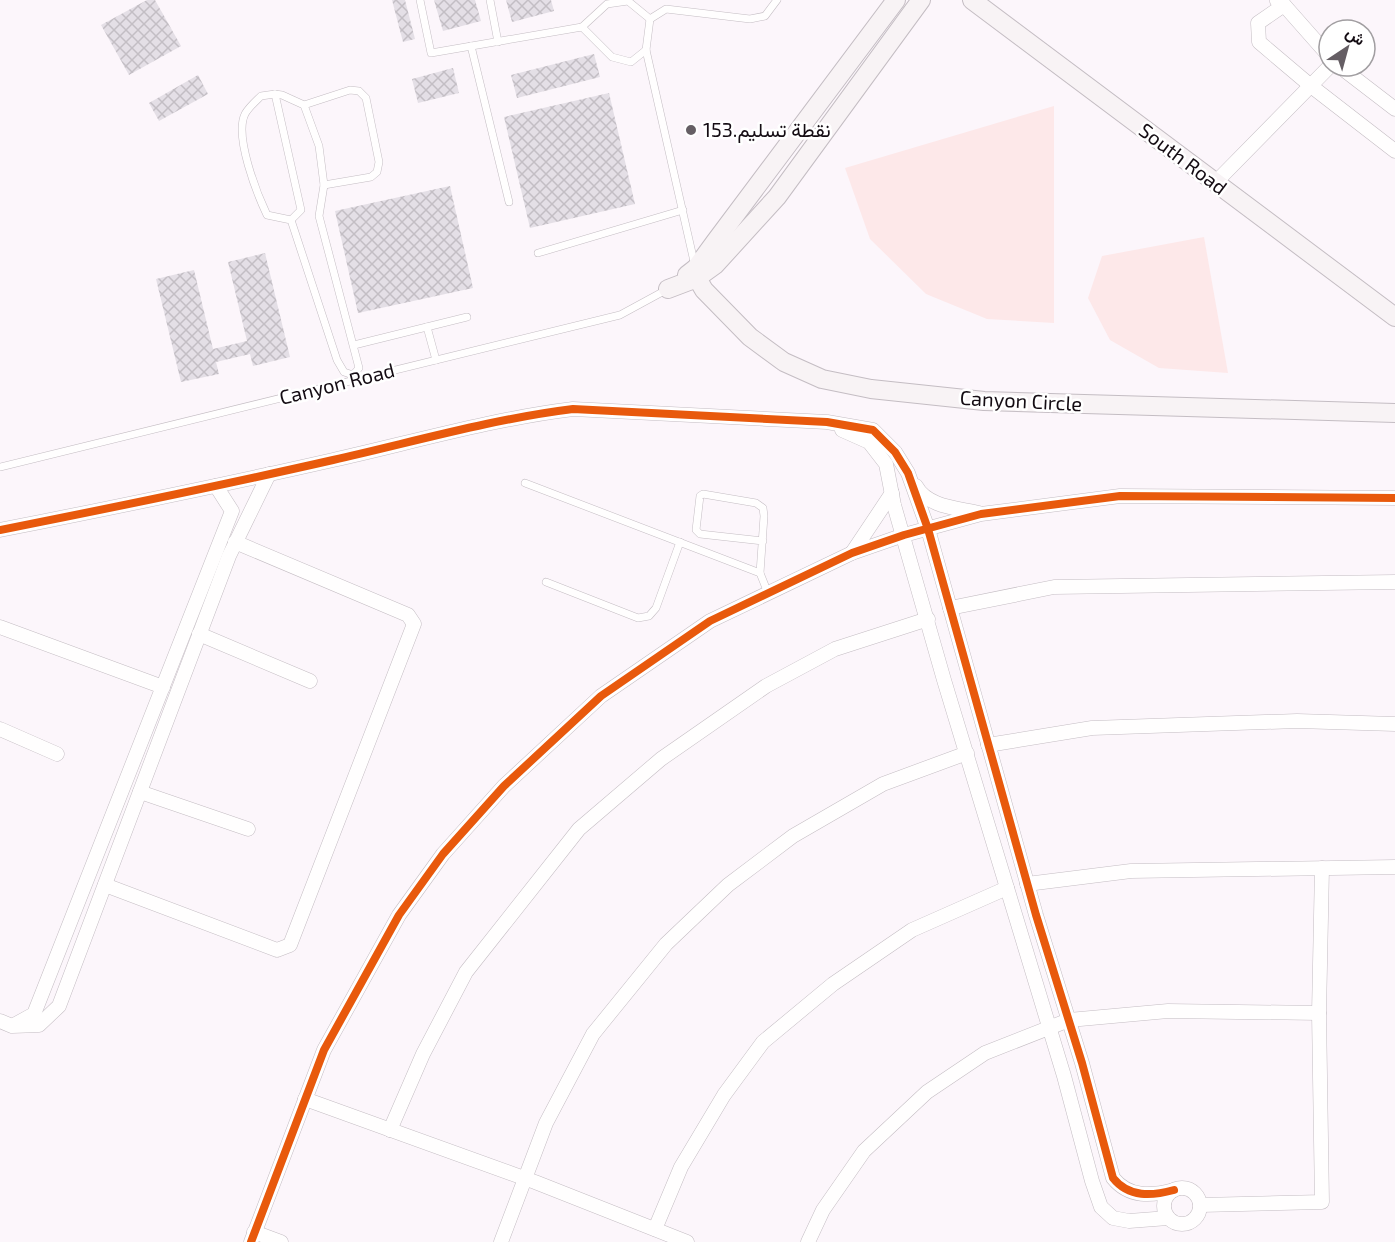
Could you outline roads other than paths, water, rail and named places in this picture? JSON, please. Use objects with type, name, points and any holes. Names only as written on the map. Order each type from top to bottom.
[{"type":"main road","name":"Canyon Road","points":[[696,273],[896,0]]},
{"type":"main road","name":"Canyon Road","points":[[668,289],[696,273],[715,266],[777,197],[921,0]]},
{"type":"main road","name":"South Road","points":[[972,0],[1395,317]]},
{"type":"main road","name":"Canyon Circle","points":[[696,273],[704,290],[750,337],[784,362],[822,379],[871,389],[984,400],[1395,413]]},
{"type":"street","points":[[1317,42],[1281,2],[1258,23],[1259,42],[1311,86],[1395,151]]},
{"type":"street","points":[[1215,183],[1319,78]]},
{"type":"street","points":[[1355,78],[1395,109]]},
{"type":"street","points":[[0,530],[216,486],[454,431],[573,409],[826,422],[873,430],[895,452],[918,491],[934,503],[981,514]]},
{"type":"street","points":[[826,422],[869,442],[886,464],[892,493],[966,753],[1101,1207],[1113,1218],[1129,1221],[1168,1218]]},
{"type":"street","points":[[908,473],[928,529],[1027,884],[1082,1063],[1113,1179],[1119,1186],[1131,1192],[1154,1195],[1174,1190],[1188,1188],[1195,1192],[1201,1205],[1200,1212],[1191,1223],[1184,1225],[1174,1223],[1168,1218],[1164,1204],[1166,1198],[1174,1190]]},
{"type":"street","points":[[6,1024],[39,1025],[59,1006],[235,542],[269,474]]},
{"type":"street","points":[[6,1024],[34,1014],[232,511],[216,486]]},
{"type":"street","points":[[852,553],[892,493]]},
{"type":"street","points":[[281,1242],[252,1237],[324,1050],[399,915],[443,854],[504,786],[601,696],[710,621],[852,553],[904,535],[981,514],[1120,496],[1395,498]]},
{"type":"street","points":[[105,885],[277,950],[290,945],[414,624],[408,615],[235,542]]},
{"type":"street","points":[[950,608],[1054,587],[1395,582]]},
{"type":"street","points":[[390,1130],[423,1054],[466,972],[516,905],[579,829],[661,759],[766,686],[835,650],[928,619]]},
{"type":"street","points":[[0,627],[163,687]]},
{"type":"street","points":[[199,634],[310,681]]},
{"type":"street","points":[[988,745],[1092,728],[1297,721],[1395,724]]},
{"type":"street","points":[[0,729],[57,754]]},
{"type":"street","points":[[501,1242],[546,1122],[593,1034],[674,937],[728,885],[793,836],[883,784],[966,753]]},
{"type":"street","points":[[140,792],[248,829]]},
{"type":"street","points":[[1027,884],[1131,871],[1395,867]]},
{"type":"street","points":[[1201,1205],[1322,1202],[1319,1013],[1322,868]]},
{"type":"street","points":[[655,1229],[681,1167],[724,1095],[763,1042],[833,984],[912,930],[1007,888]]},
{"type":"street","points":[[808,1242],[824,1210],[864,1151],[927,1092],[985,1053],[1069,1020],[1168,1011],[1319,1013]]},
{"type":"street","points":[[304,1099],[526,1179],[687,1242]]},
{"type":"lane","points":[[420,0],[431,53],[582,27],[607,2],[628,1],[650,19]]},
{"type":"lane","points":[[490,0],[498,42]]},
{"type":"lane","points":[[650,19],[666,9],[758,18],[765,16],[777,0]]},
{"type":"lane","points":[[650,19],[646,50],[696,273]]},
{"type":"lane","points":[[582,27],[612,57],[631,62],[646,50]]},
{"type":"lane","points":[[471,46],[509,202]]},
{"type":"lane","points":[[291,220],[267,215],[256,192],[242,138],[245,115],[261,96],[282,95],[304,105],[350,90],[359,91],[366,98],[379,162],[378,172],[371,177],[324,185]]},
{"type":"lane","points":[[274,94],[302,210],[291,220]]},
{"type":"lane","points":[[304,105],[319,146],[324,185],[320,216],[361,378]]},
{"type":"lane","points":[[538,253],[683,210]]},
{"type":"lane","points":[[291,220],[337,360],[347,382]]},
{"type":"lane","name":"Canyon Road","points":[[0,467],[620,315],[668,289]]},
{"type":"lane","points":[[354,345],[467,317]]},
{"type":"lane","points":[[428,327],[436,360]]},
{"type":"lane","points":[[344,372],[353,375],[359,368]]},
{"type":"lane","points":[[525,483],[760,573]]},
{"type":"lane","points":[[763,541],[700,534],[696,530],[700,496],[703,494],[756,503],[763,508],[763,541],[760,573],[769,594]]},
{"type":"lane","points":[[546,582],[638,618],[649,616],[656,608],[680,542]]},
{"type":"place","name":"نقطة تسليم.153","points":[[691,130]]}]
